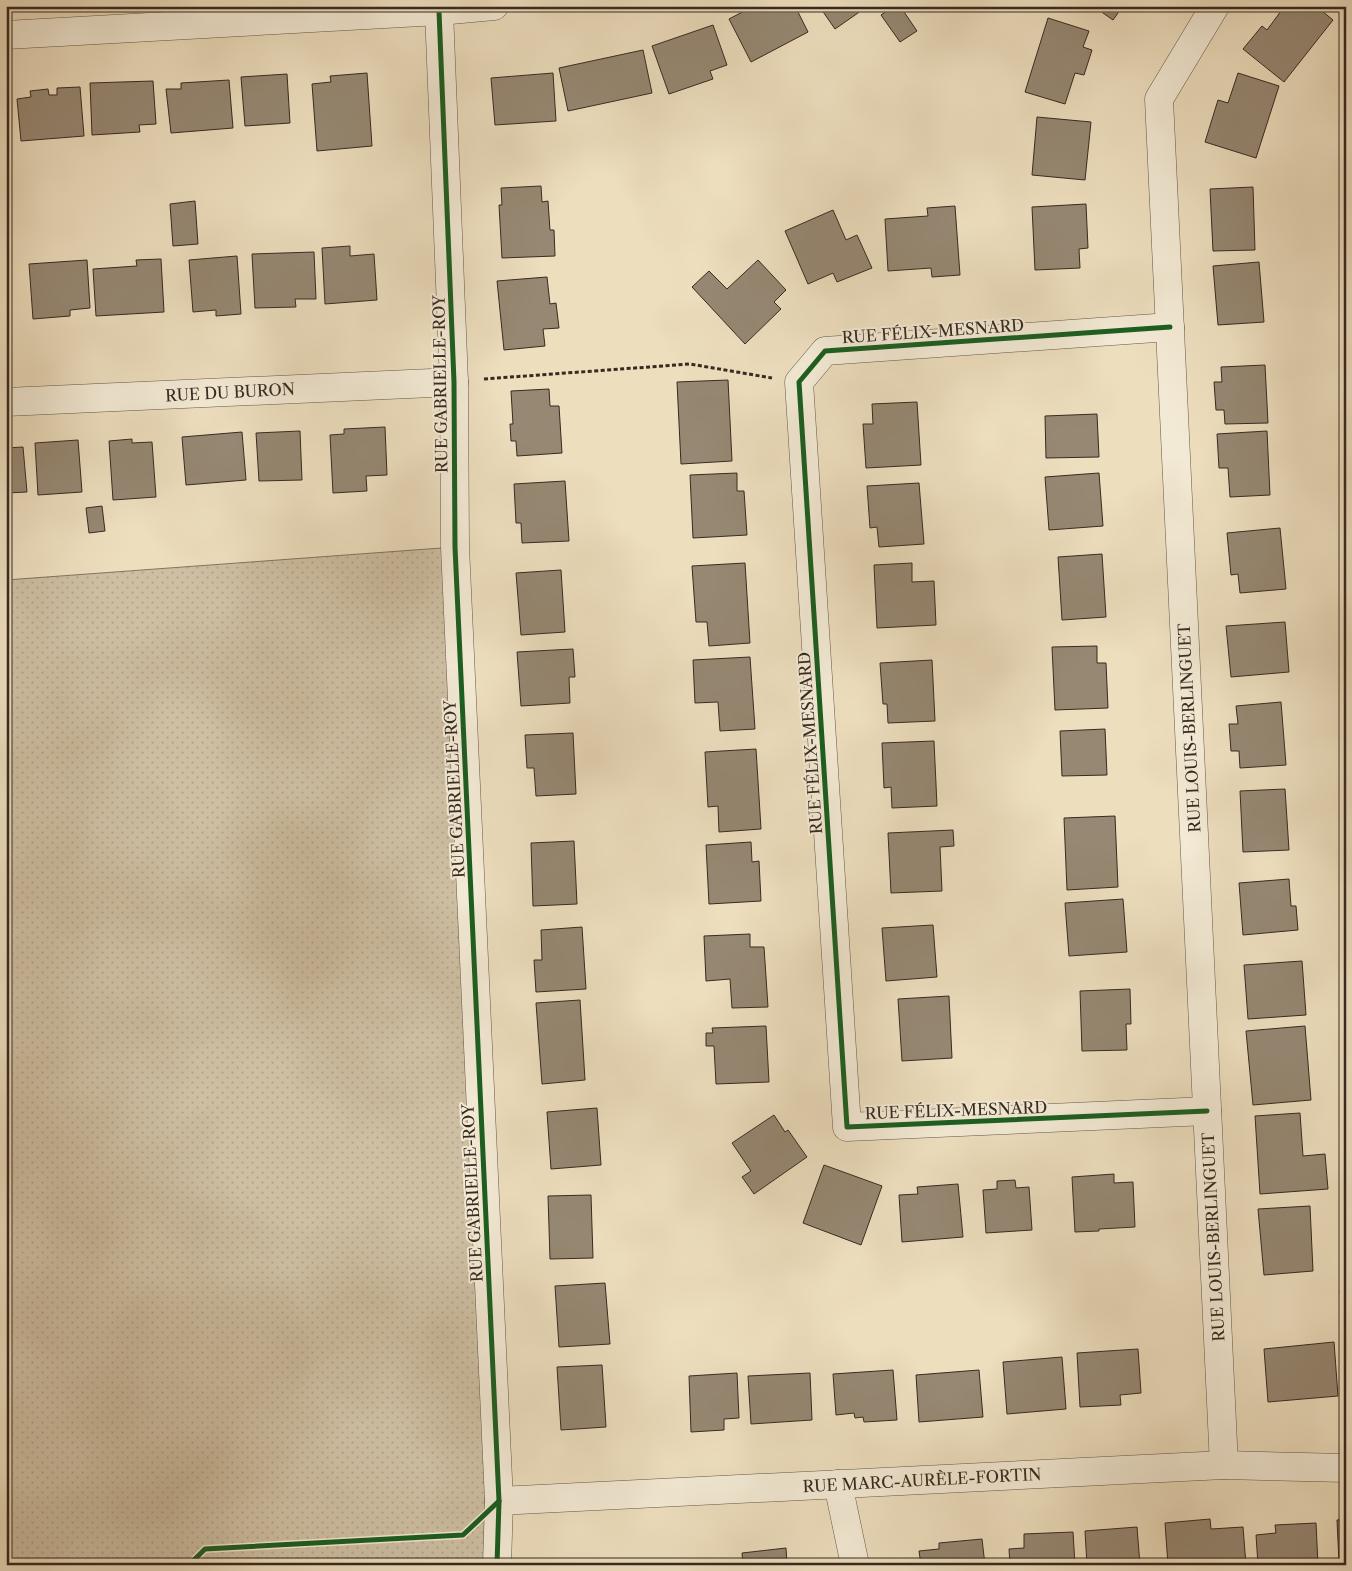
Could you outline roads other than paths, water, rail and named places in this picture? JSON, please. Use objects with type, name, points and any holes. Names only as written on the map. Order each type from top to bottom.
[{"type":"street","points":[[6,36],[439,12],[494,6]]},
{"type":"street","name":"RUE LOUIS-BERLINGUET","points":[[1215,6],[1159,99],[1224,1465]]},
{"type":"street","name":"RUE GABRIELLE-ROY","points":[[439,12],[454,382],[455,547],[499,1501],[497,1565]]},
{"type":"street","name":"RUE FÉLIX-MESNARD","points":[[1170,327],[825,351],[800,382],[847,1127],[1207,1111]]},
{"type":"street","name":"RUE DU BURON","points":[[6,402],[454,382]]},
{"type":"street","name":"RUE MARC-AURÈLE-FORTIN","points":[[499,1501],[1224,1465],[1346,1468]]},
{"type":"street","points":[[838,1484],[855,1565]]}]
